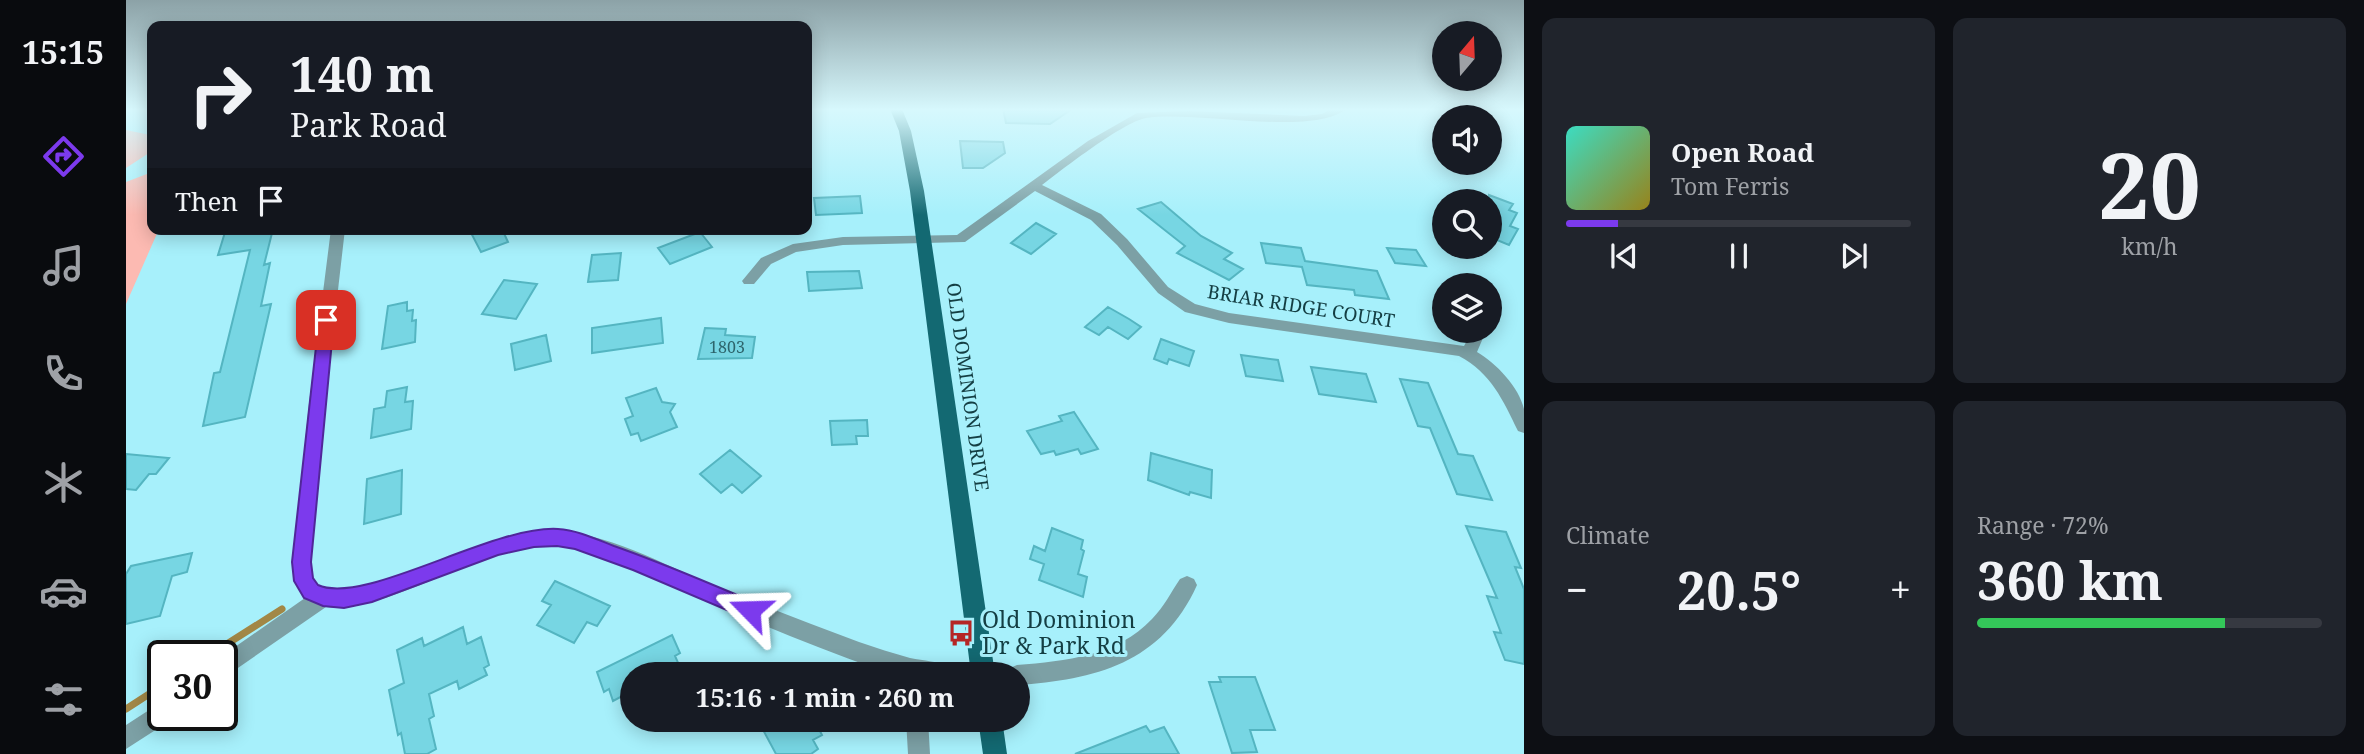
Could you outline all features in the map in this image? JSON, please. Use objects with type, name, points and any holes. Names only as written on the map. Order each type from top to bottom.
[{"type":"main road","name":"OLD DOMINION DRIVE","points":[[908,144],[981,662]]},
{"type":"main road","points":[[992,732],[995,754]]},
{"type":"street","points":[[749,281],[766,261],[793,248],[843,241],[960,239],[1089,144]]},
{"type":"street","name":"BRIAR RIDGE COURT","points":[[1035,186],[1096,218],[1122,242],[1163,290],[1191,307],[1229,318],[1453,348],[1468,354],[1496,373],[1524,426]]},
{"type":"street","points":[[337,235],[320,374],[302,562],[306,587],[323,597],[344,599],[372,592],[498,547],[557,537],[575,540],[638,563],[802,630],[890,662]]},
{"type":"street","points":[[1468,354],[1473,343]]},
{"type":"street","points":[[1030,674],[1079,669],[1127,650],[1158,627],[1187,585]]},
{"type":"street","points":[[238,658],[323,597]]},
{"type":"street","points":[[126,738],[147,723]]},
{"type":"street","points":[[918,732],[919,754]]},
{"type":"shaded area","points":[[126,144],[147,144],[147,154],[126,168]]},
{"type":"shaded area","points":[[147,174],[147,235],[156,235],[126,304],[126,182]]},
{"type":"building","points":[[960,144],[1003,144],[1005,153],[983,168],[963,168]]},
{"type":"building","points":[[860,196],[862,213],[816,215],[814,198]]},
{"type":"building","points":[[1502,200],[1513,204],[1509,210],[1517,213],[1510,226],[1518,229],[1509,245],[1502,242]]},
{"type":"building","points":[[1161,202],[1201,236],[1232,253],[1224,259],[1243,269],[1229,280],[1177,253],[1185,246],[1138,209]]},
{"type":"building","points":[[1036,223],[1056,234],[1031,254],[1011,243]]},
{"type":"building","points":[[224,235],[272,235],[264,265],[270,263],[261,306],[271,304],[245,417],[203,426],[214,373],[220,372],[250,250],[218,255]]},
{"type":"building","points":[[472,235],[505,235],[508,242],[481,252]]},
{"type":"building","points":[[692,235],[702,235],[712,247],[670,264],[658,248]]},
{"type":"building","points":[[1261,243],[1301,248],[1305,261],[1377,271],[1389,299],[1355,295],[1354,290],[1307,285],[1302,267],[1266,263]]},
{"type":"building","points":[[1387,248],[1416,250],[1426,266],[1395,263]]},
{"type":"building","points":[[621,253],[618,280],[588,282],[592,255]]},
{"type":"building","points":[[859,271],[862,288],[809,291],[807,272]]},
{"type":"building","points":[[504,280],[537,284],[516,319],[482,314]]},
{"type":"building","points":[[407,302],[407,311],[413,310],[412,321],[416,320],[415,342],[382,349],[388,306]]},
{"type":"building","points":[[1108,307],[1141,327],[1128,339],[1108,327],[1099,335],[1085,327]]},
{"type":"building","points":[[661,318],[663,343],[592,353],[592,328]]},
{"type":"building","points":[[705,328],[726,329],[725,335],[755,337],[752,358],[698,359]]},
{"type":"building","points":[[546,335],[551,361],[515,370],[511,344]]},
{"type":"building","points":[[1161,339],[1194,351],[1189,366],[1169,359],[1167,364],[1154,359]]},
{"type":"building","points":[[1241,355],[1278,360],[1283,381],[1246,376]]},
{"type":"building","points":[[1311,367],[1366,374],[1376,402],[1319,394]]},
{"type":"building","points":[[1400,379],[1428,383],[1458,454],[1473,456],[1492,500],[1457,494],[1430,428],[1418,426]]},
{"type":"building","points":[[407,387],[405,402],[413,401],[411,429],[371,438],[374,409],[385,407],[387,391]]},
{"type":"building","points":[[656,388],[662,402],[675,404],[670,412],[677,427],[641,441],[638,433],[631,435],[625,419],[633,416],[626,398]]},
{"type":"building","points":[[1074,412],[1098,449],[1081,454],[1078,449],[1056,455],[1054,451],[1041,454],[1027,431],[1062,421],[1059,416]]},
{"type":"building","points":[[867,420],[868,436],[856,436],[857,444],[832,445],[830,421]]},
{"type":"building","points":[[730,450],[761,476],[742,493],[732,484],[721,493],[700,474]]},
{"type":"building","points":[[1151,453],[1212,470],[1211,498],[1190,492],[1189,495],[1148,480]]},
{"type":"building","points":[[126,454],[169,458],[156,474],[149,474],[136,490],[126,489]]},
{"type":"building","points":[[402,470],[401,514],[364,524],[367,479]]},
{"type":"building","points":[[1466,526],[1506,532],[1521,568],[1515,567],[1524,589],[1524,664],[1505,660],[1494,632],[1501,633],[1487,596],[1497,598]]},
{"type":"building","points":[[1052,528],[1083,540],[1081,549],[1084,551],[1078,574],[1087,577],[1083,597],[1039,580],[1044,564],[1030,559],[1034,546],[1045,551]]},
{"type":"building","points":[[192,553],[187,572],[172,576],[160,616],[126,624],[126,574],[131,566]]},
{"type":"building","points":[[555,581],[610,606],[597,626],[587,622],[574,643],[537,625],[551,605],[542,601]]},
{"type":"building","points":[[463,627],[467,644],[481,637],[489,665],[484,668],[487,675],[459,689],[457,681],[429,694],[434,716],[429,719],[436,749],[427,754],[405,754],[401,733],[398,735],[389,690],[404,683],[397,650],[422,638],[424,646]]},
{"type":"building","points":[[672,635],[680,653],[675,656],[678,662],[620,662],[620,697],[613,701],[609,689],[604,692],[597,672]]},
{"type":"building","points":[[1219,677],[1255,677],[1275,730],[1250,730],[1257,752],[1232,753],[1209,682],[1221,682]]},
{"type":"building","points":[[1146,726],[1150,732],[1164,727],[1179,754],[1075,754]]},
{"type":"building","points":[[764,732],[820,732],[822,735],[813,740],[818,749],[811,754],[776,754]]},
{"type":"waterway","points":[[233,640],[282,609]]},
{"type":"waterway","points":[[126,709],[147,695]]},
{"type":"place","name":"Old Dominion Dr & Park Rd","points":[[961,633]]},
{"type":"route","points":[[326,320],[302,562],[304,581],[311,591],[323,597],[344,599],[372,592],[498,547],[557,537],[575,540],[638,563],[750,610]]}]
